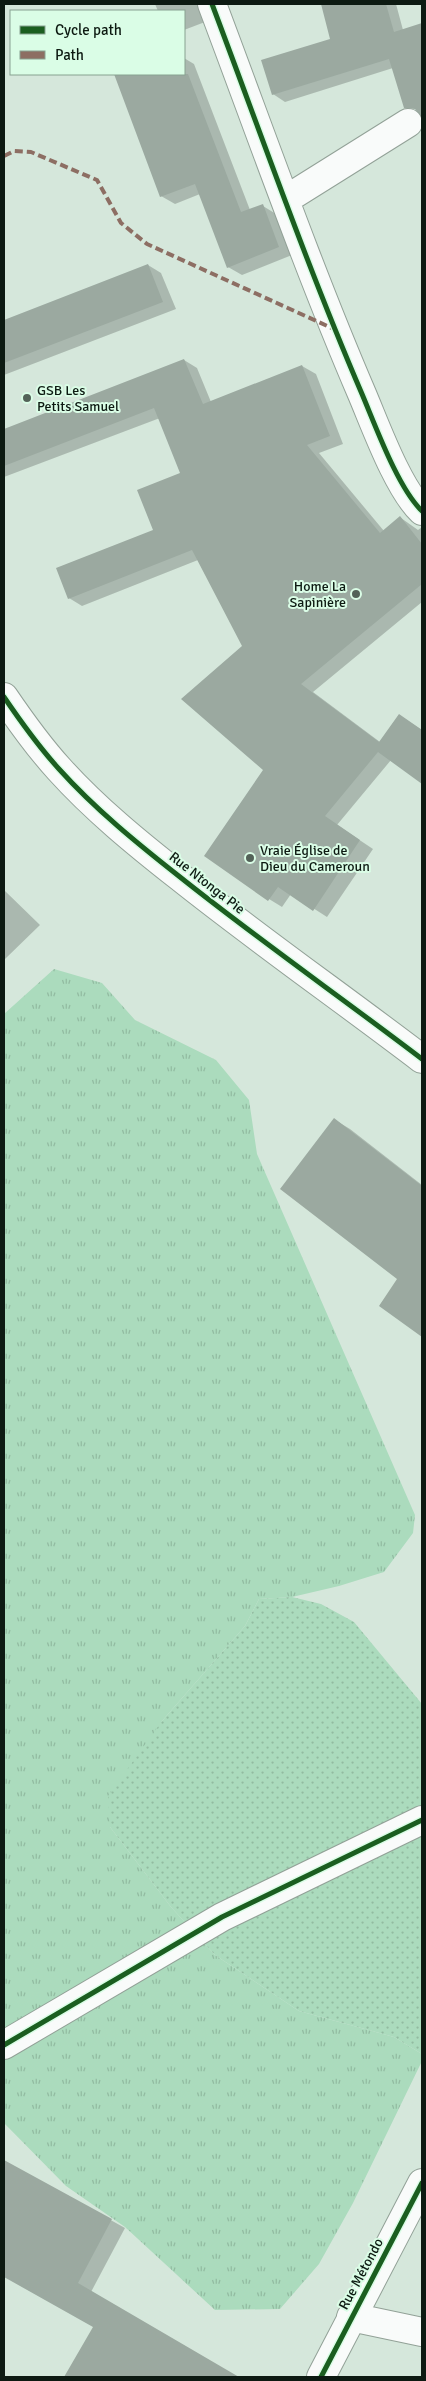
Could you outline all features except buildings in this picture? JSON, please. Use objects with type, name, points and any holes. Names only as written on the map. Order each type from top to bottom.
[{"type":"street","points":[[212,4],[334,328],[384,445],[413,502],[422,511]]},
{"type":"street","points":[[285,200],[408,123]]},
{"type":"street","name":"Rue Ntonga Pie","points":[[4,697],[59,769],[106,815],[228,916],[348,1002],[422,1059]]},
{"type":"street","points":[[4,2045],[222,1916],[422,1820]]},
{"type":"street","name":"Rue Métondo","points":[[321,2377],[422,2183]]},
{"type":"street","points":[[351,2317],[422,2332]]},
{"type":"green space","points":[[54,969],[102,983],[135,1020],[216,1060],[249,1100],[257,1154],[415,1515],[413,1533],[384,1572],[339,1586],[292,1597],[259,1599],[245,1626],[162,1721],[110,1827],[171,1907],[215,1955],[299,2011],[394,2037],[422,2054],[422,2061],[353,2203],[319,2264],[280,2309],[215,2310],[125,2227],[66,2186],[4,2123],[4,1014]]},
{"type":"green space","points":[[292,1597],[321,1604],[354,1622],[422,1704],[422,2054],[394,2037],[299,2011],[215,1955],[171,1907],[110,1827],[108,1796],[162,1721],[245,1626],[259,1599]]},
{"type":"marked path","points":[[4,156],[14,151],[31,152],[97,180],[121,223],[147,244],[334,329]]},
{"type":"cycle path","points":[[212,4],[303,249],[342,346],[396,473],[404,488],[422,511]]},
{"type":"cycle path","points":[[4,697],[52,761],[117,826],[270,946],[422,1059]]},
{"type":"cycle path","points":[[4,2045],[222,1917],[422,1820]]},
{"type":"cycle path","points":[[321,2377],[422,2183]]},
{"type":"place","name":"GSB Les Petits Samuel","points":[[27,398]]},
{"type":"place","name":"Home La Sapinière","points":[[356,594]]},
{"type":"place","name":"Vraie Église de Dieu du Cameroun","points":[[250,858]]}]
